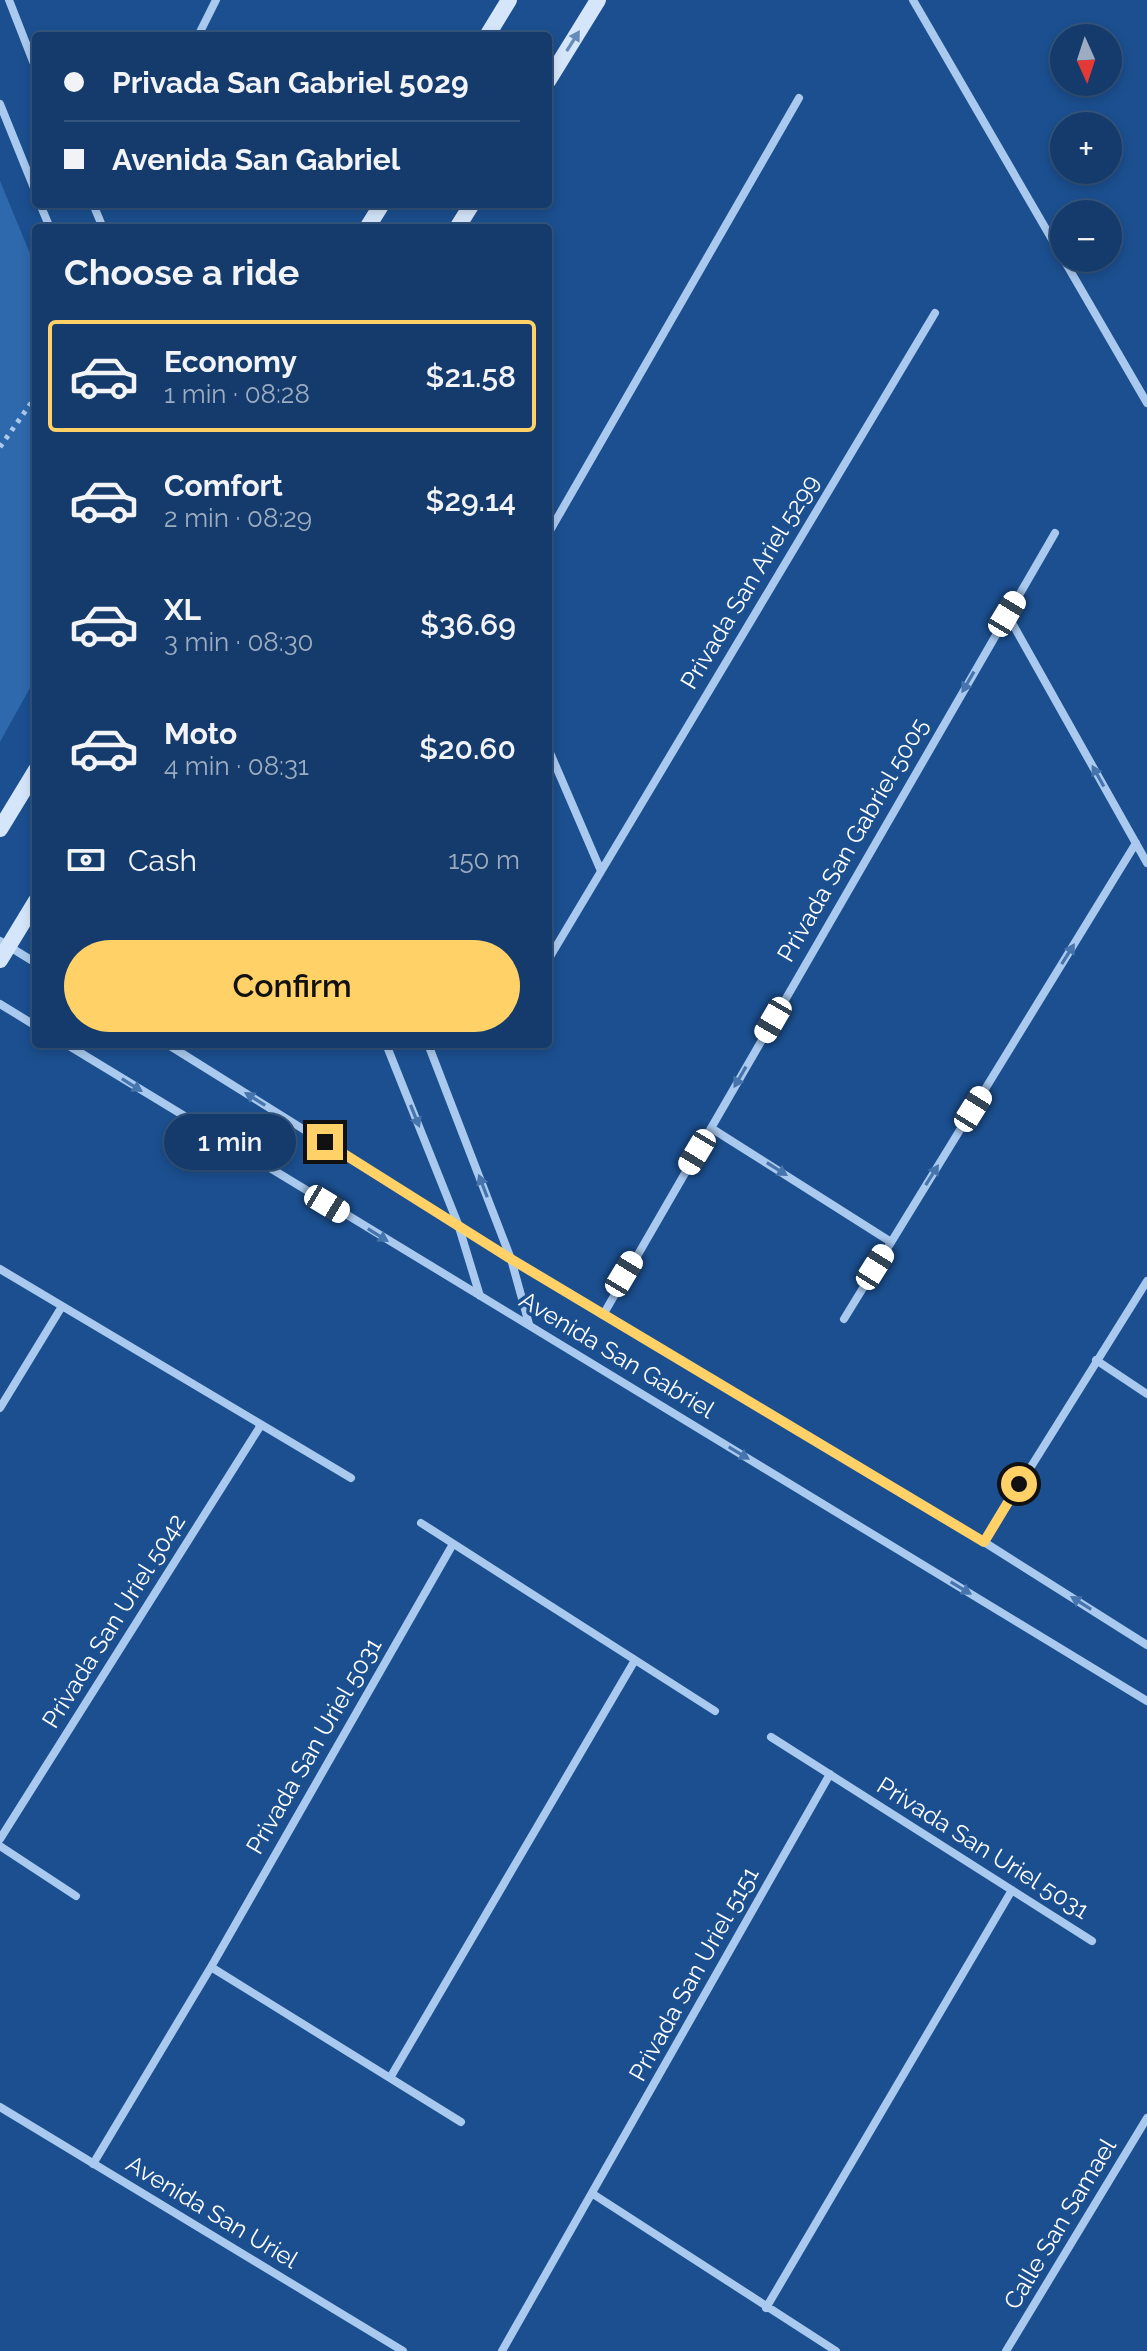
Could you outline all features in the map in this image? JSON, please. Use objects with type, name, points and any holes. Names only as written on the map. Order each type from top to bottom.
[{"type":"main road","points":[[489,32],[509,0]]},
{"type":"main road","points":[[552,75],[598,0]]},
{"type":"main road","points":[[0,829],[32,777]]},
{"type":"main road","points":[[3,949],[32,907]]},
{"type":"street","points":[[9,0],[32,59]]},
{"type":"street","points":[[200,32],[216,0]]},
{"type":"street","points":[[913,0],[1147,403]]},
{"type":"street","points":[[552,527],[799,98]]},
{"type":"street","points":[[0,104],[32,183]]},
{"type":"street","name":"Privada San Ariel 5299","points":[[552,953],[935,313]]},
{"type":"street","name":"Privada San Gabriel 5005","points":[[603,1315],[1055,533]]},
{"type":"street","points":[[1007,614],[1147,863]]},
{"type":"street","points":[[552,757],[601,871]]},
{"type":"street","points":[[844,1319],[1136,843]]},
{"type":"street","points":[[3,949],[32,961]]},
{"type":"street","points":[[0,1004],[32,1024]]},
{"type":"street","name":"Avenida San Gabriel","points":[[73,1048],[1147,1701]]},
{"type":"street","name":"Avenida San Gabriel","points":[[173,1048],[511,1259],[984,1542],[1147,1645]]},
{"type":"street","points":[[388,1048],[458,1224],[480,1297]]},
{"type":"street","points":[[430,1048],[511,1259],[529,1324]]},
{"type":"street","points":[[711,1128],[891,1242]]},
{"type":"street","points":[[0,1269],[351,1478]]},
{"type":"street","points":[[984,1542],[1147,1281]]},
{"type":"street","points":[[0,1408],[61,1308]]},
{"type":"street","points":[[1096,1360],[1147,1394]]},
{"type":"street","name":"Privada San Uriel 5042","points":[[0,1839],[261,1425]]},
{"type":"street","points":[[421,1523],[715,1711]]},
{"type":"street","name":"Privada San Uriel 5031","points":[[93,2164],[211,1967],[453,1544]]},
{"type":"street","points":[[390,2078],[635,1660]]},
{"type":"street","name":"Privada San Uriel 5031","points":[[771,1737],[1092,1941]]},
{"type":"street","name":"Privada San Uriel 5151","points":[[502,2351],[830,1774]]},
{"type":"street","points":[[0,1846],[76,1896]]},
{"type":"street","points":[[766,2308],[1012,1890]]},
{"type":"street","points":[[211,1967],[461,2122]]},
{"type":"street","name":"Avenida San Uriel","points":[[0,2107],[403,2351]]},
{"type":"street","name":"Calle San Samael","points":[[1006,2351],[1147,2118]]},
{"type":"street","points":[[593,2194],[836,2351]]},
{"type":"path","points":[[0,447],[32,402]]},
{"type":"shaded area","points":[[0,181],[32,258],[32,684],[0,742]]},
{"type":"route","points":[[325,1142],[511,1259],[984,1542],[1019,1484]]}]
